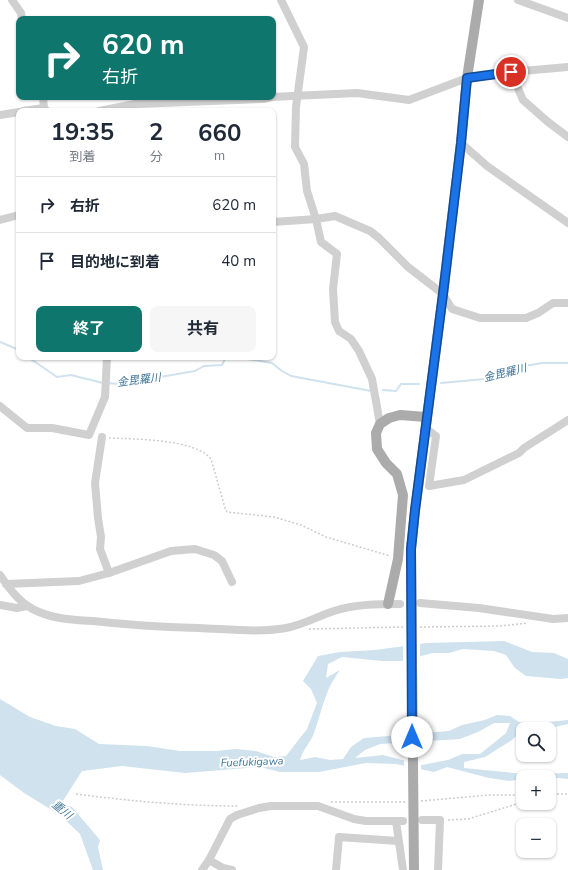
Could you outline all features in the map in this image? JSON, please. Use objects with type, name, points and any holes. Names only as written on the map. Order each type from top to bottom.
[{"type":"main road","points":[[414,870],[411,549],[426,417],[443,294],[461,143],[467,78],[479,0]]},
{"type":"main road","points":[[388,604],[398,559],[403,495],[397,474],[386,464],[377,449],[376,433],[380,424],[389,418],[400,414],[426,417]]},
{"type":"street","points":[[12,0],[22,16]]},
{"type":"street","points":[[281,0],[304,47],[297,96],[295,147],[304,164],[307,191],[316,219],[321,242],[338,254],[333,289],[335,322],[339,331],[351,339],[359,351],[372,379],[380,424]]},
{"type":"street","points":[[518,0],[568,18]]},
{"type":"street","points":[[276,97],[357,93],[409,100],[467,78],[511,72],[568,67]]},
{"type":"street","points":[[511,72],[522,100],[548,122],[568,136]]},
{"type":"street","points":[[114,108],[135,104],[216,100]]},
{"type":"street","points":[[0,115],[16,112]]},
{"type":"street","points":[[461,143],[487,166],[568,223]]},
{"type":"street","points":[[0,221],[16,216]]},
{"type":"street","points":[[276,222],[335,216],[370,231],[379,238],[408,268],[443,294],[452,309],[480,318],[526,318],[538,313],[553,303],[568,303]]},
{"type":"street","points":[[0,406],[27,428],[52,428],[89,435],[105,398],[107,360]]},
{"type":"street","points":[[425,428],[436,436],[429,486],[464,480],[519,453],[524,448],[568,420]]},
{"type":"street","points":[[102,437],[95,482],[101,537],[100,549],[109,573]]},
{"type":"street","points":[[6,584],[79,581],[109,573],[171,551],[195,549],[214,555],[222,561],[232,582]]},
{"type":"street","points":[[0,575],[17,598],[27,606],[40,612],[74,620],[152,626],[257,630],[285,628],[302,624],[345,608],[400,604]]},
{"type":"street","points":[[420,603],[479,608],[553,619],[568,618]]},
{"type":"street","points":[[0,605],[17,608],[27,606]]},
{"type":"street","points":[[202,870],[209,860],[230,819],[237,815],[259,808],[271,806],[318,806],[354,819],[378,822],[399,821],[398,841],[402,870]]},
{"type":"street","points":[[422,820],[440,820],[438,870]]},
{"type":"street","points":[[336,870],[339,837],[398,841]]},
{"type":"street","points":[[209,860],[223,868],[232,870]]},
{"type":"path","points":[[102,437],[182,444],[207,454],[211,459],[224,508],[227,512],[274,517],[301,525],[326,537],[398,559]]},
{"type":"path","points":[[307,629],[500,626],[530,623]]},
{"type":"path","points":[[76,794],[194,806],[240,806]]},
{"type":"path","points":[[556,794],[568,794]]},
{"type":"path","points":[[318,806],[337,801],[413,800],[488,795],[516,795]]},
{"type":"path","points":[[440,820],[468,819],[516,804]]},
{"type":"water","points":[[504,641],[532,652],[554,653],[568,659],[568,678],[561,679],[526,676],[515,668],[506,655],[494,651],[463,649],[449,653],[433,653],[402,661],[382,661],[342,657],[328,664],[326,678],[340,670],[330,686],[314,733],[300,760],[315,757],[330,760],[343,759],[351,747],[364,738],[449,731],[462,725],[485,720],[497,715],[510,716],[519,722],[516,722],[516,736],[485,757],[464,762],[464,768],[516,773],[516,780],[509,781],[489,778],[447,767],[434,772],[396,764],[366,763],[319,772],[280,772],[260,767],[185,773],[122,766],[82,771],[61,804],[72,807],[100,840],[98,847],[103,870],[93,870],[80,834],[60,815],[24,793],[0,775],[0,699],[30,717],[56,726],[75,729],[99,744],[147,746],[180,751],[216,751],[235,749],[256,751],[274,757],[286,756],[307,729],[317,703],[311,689],[303,681],[318,656],[340,652],[375,650],[426,643]],"holes":[[[494,723],[510,723],[506,733],[480,754],[462,754],[448,760],[422,765],[383,755],[355,758],[365,750],[380,744],[396,743],[403,740],[428,741],[460,739],[478,732]]]},
{"type":"water","points":[[568,720],[568,724],[556,727],[556,722],[547,722]]},
{"type":"water","points":[[556,773],[568,773],[568,779],[556,778]]},
{"type":"pier","points":[[420,641],[420,658],[403,662],[403,644]]},
{"type":"pier","points":[[421,731],[421,743],[404,742],[404,732]]},
{"type":"pier","points":[[404,758],[421,763],[421,772],[404,768]]},
{"type":"waterway","name":"金毘羅川","points":[[0,342],[16,349]]},
{"type":"waterway","name":"金毘羅川","points":[[32,360],[57,377],[71,375],[103,383]]},
{"type":"waterway","name":"金毘羅川","points":[[107,383],[119,384],[195,371],[204,366],[222,365],[224,360]]},
{"type":"waterway","name":"金毘羅川","points":[[254,360],[272,363],[291,376],[371,391]]},
{"type":"waterway","name":"金毘羅川","points":[[441,383],[485,379],[525,366],[542,363],[568,363]]},
{"type":"waterway","name":"金毘羅川","points":[[383,390],[396,391],[401,384],[419,384]]},
{"type":"route","points":[[412,737],[411,549],[426,417],[443,294],[461,143],[467,78],[511,72]]},
{"type":"water label","name":"Fuefukigawa","points":[[252,762]]},
{"type":"water label","name":"重川","points":[[62,810]]}]
